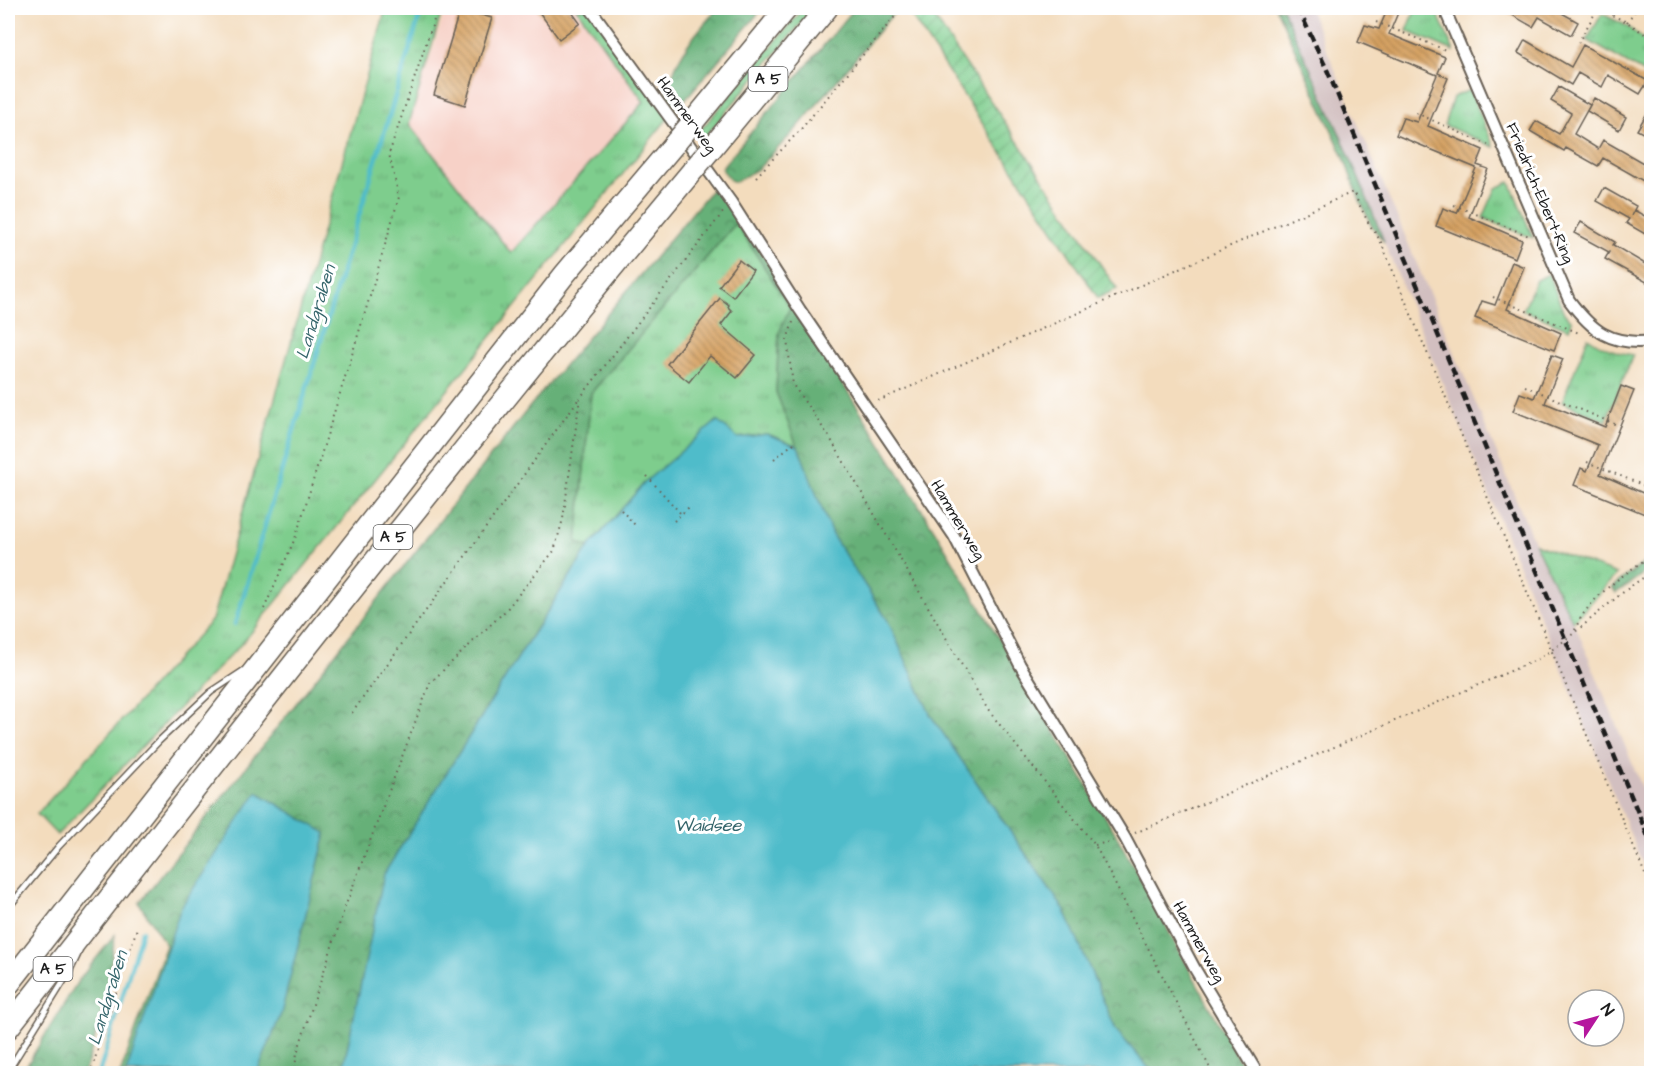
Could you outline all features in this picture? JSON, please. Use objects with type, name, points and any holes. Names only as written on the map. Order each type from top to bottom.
[{"type":"highway","name":"A 5","points":[[8,985],[565,274],[787,8]]},
{"type":"highway","name":"A 5","points":[[8,1028],[514,387],[827,8]]},
{"type":"street","name":"Hammerweg","points":[[590,8],[731,202],[800,310],[954,536],[1020,665],[1125,838],[1195,969],[1258,1074]]},
{"type":"street","name":"Friedrich-Ebert-Ring","points":[[1444,8],[1569,300],[1584,321],[1606,336],[1626,341],[1652,340]]},
{"type":"lane","points":[[8,908],[59,846],[159,741],[211,692],[264,657]]},
{"type":"lane","points":[[8,1071],[70,970],[99,911]]},
{"type":"path","points":[[264,609],[296,536],[371,294],[399,197],[389,154],[438,8]]},
{"type":"path","points":[[756,177],[801,129],[902,8]]},
{"type":"path","points":[[1578,43],[1597,8],[1628,22],[1652,39]]},
{"type":"path","points":[[1628,22],[1637,8]]},
{"type":"path","points":[[1376,22],[1466,58]]},
{"type":"path","points":[[1416,113],[1508,153]]},
{"type":"path","points":[[867,406],[1353,192],[1380,240],[1652,891]]},
{"type":"path","points":[[352,713],[580,398],[731,202]]},
{"type":"path","points":[[1454,205],[1545,243]]},
{"type":"path","points":[[1493,297],[1579,333]]},
{"type":"path","points":[[800,310],[794,318],[787,340],[793,385],[830,438],[988,710],[1095,845],[1213,1074]]},
{"type":"path","points":[[1525,386],[1624,428]]},
{"type":"path","points":[[294,1074],[297,1053],[345,907],[430,683],[506,610],[554,551],[563,519],[580,398]]},
{"type":"path","points":[[774,459],[794,443]]},
{"type":"path","points":[[1587,462],[1652,489]]},
{"type":"path","points":[[647,476],[681,514]]},
{"type":"path","points":[[674,521],[689,507]]},
{"type":"path","points":[[621,510],[635,525]]},
{"type":"path","points":[[1575,632],[1579,620],[1609,586],[1652,555]]},
{"type":"path","points":[[1095,845],[1125,838],[1536,660],[1552,651],[1635,582],[1652,572]]},
{"type":"path","points":[[90,1074],[137,928]]},
{"type":"shaded area","points":[[446,8],[575,8],[644,102],[511,253],[409,124]]},
{"type":"shaded area","points":[[1282,8],[1309,8],[1535,544],[1579,634],[1651,809],[1651,884],[1361,183]]},
{"type":"green space","points":[[386,8],[443,8],[409,124],[511,253],[644,102],[576,8],[590,8],[669,117],[246,639],[57,835],[37,814],[212,620]]},
{"type":"green space","points":[[718,8],[763,8],[677,109],[667,92],[671,78],[693,37]]},
{"type":"green space","points":[[804,8],[814,8],[703,139],[698,133]]},
{"type":"green space","points":[[855,8],[898,8],[798,127],[758,169],[735,182],[730,180],[721,168]]},
{"type":"green space","points":[[906,8],[928,8],[1117,289],[1098,298]]},
{"type":"green space","points":[[1276,8],[1282,8],[1309,66],[1384,242],[1371,225],[1343,155]]},
{"type":"green space","points":[[1416,8],[1435,8],[1454,51],[1407,31]]},
{"type":"green space","points":[[1602,14],[1625,25],[1651,45],[1651,77],[1587,40]]},
{"type":"green space","points":[[1470,90],[1494,147],[1444,125],[1453,97]]},
{"type":"green space","points":[[1510,182],[1533,238],[1483,218],[1496,188]]},
{"type":"green space","points":[[714,187],[744,223],[803,323],[935,531],[1114,831],[1246,1073],[1153,1073],[1116,1030],[1065,911],[931,716],[887,619],[832,535],[776,392],[779,333],[790,307],[736,223],[591,393],[577,542],[589,547],[385,874],[342,1073],[120,1074],[166,945],[139,903],[531,405]]},
{"type":"green space","points":[[736,223],[790,307],[779,334],[776,392],[798,446],[767,434],[738,438],[646,481],[589,547],[577,543],[591,393]]},
{"type":"green space","points":[[1549,274],[1564,313],[1572,321],[1569,329],[1523,310],[1536,280]]},
{"type":"green space","points":[[1588,337],[1609,349],[1633,355],[1606,421],[1562,402]]},
{"type":"green space","points":[[1535,544],[1617,574],[1573,622]]},
{"type":"green space","points":[[1651,558],[1651,568],[1616,593],[1612,587]]},
{"type":"green space","points":[[115,935],[103,1005],[84,1073],[22,1073],[78,981]]},
{"type":"water","name":"Waidsee","points":[[717,421],[738,438],[767,434],[798,446],[832,535],[887,619],[931,716],[1065,911],[1116,1030],[1153,1073],[342,1073],[384,874],[589,547],[646,481]]},
{"type":"water","points":[[257,792],[326,833],[281,1014],[257,1073],[126,1073],[181,907]]},
{"type":"building","points":[[536,8],[569,8],[580,23],[559,39]]},
{"type":"building","points":[[1388,8],[1400,8],[1389,34],[1445,57],[1438,73],[1448,78],[1428,126],[1483,150],[1477,165],[1488,169],[1469,217],[1522,240],[1515,258],[1436,226],[1443,208],[1457,213],[1476,168],[1396,135],[1403,118],[1417,122],[1437,75],[1358,42],[1365,25],[1379,29]]},
{"type":"building","points":[[1500,8],[1553,8],[1578,22],[1571,35],[1539,17],[1533,27]]},
{"type":"building","points":[[460,9],[492,18],[465,105],[434,95]]},
{"type":"building","points":[[1525,40],[1571,67],[1583,45],[1648,81],[1640,94],[1608,75],[1602,87],[1578,73],[1571,85],[1518,53]]},
{"type":"building","points":[[1559,87],[1590,105],[1574,134],[1598,149],[1603,140],[1652,168],[1652,186],[1603,158],[1598,166],[1566,148],[1564,151],[1530,131],[1536,121],[1559,134],[1571,113],[1551,101]]},
{"type":"building","points":[[1594,98],[1626,117],[1619,130],[1587,111]]},
{"type":"building","points":[[1652,105],[1652,138],[1637,130]]},
{"type":"building","points":[[1604,188],[1636,206],[1634,210],[1652,220],[1652,238],[1626,223],[1629,219],[1597,201]]},
{"type":"building","points":[[1581,222],[1615,242],[1613,245],[1652,268],[1652,285],[1605,259],[1609,252],[1574,233]]},
{"type":"building","points":[[739,260],[753,271],[733,297],[719,286]]},
{"type":"building","points":[[1512,262],[1524,267],[1507,309],[1561,333],[1554,350],[1475,318],[1482,301],[1495,305]]},
{"type":"building","points":[[720,298],[729,305],[732,311],[721,325],[756,355],[737,378],[710,356],[689,382],[667,364]]},
{"type":"building","points":[[1552,355],[1563,359],[1545,403],[1605,427],[1621,386],[1634,391],[1600,474],[1652,497],[1652,517],[1574,485],[1581,468],[1587,471],[1598,445],[1513,411],[1520,393],[1534,398]]},
{"type":"waterway","name":"Landgraben","points":[[235,624],[422,8]]},
{"type":"waterway","name":"Landgraben","points":[[99,1074],[142,931]]},
{"type":"railway","points":[[1298,8],[1328,72],[1652,846]]}]
